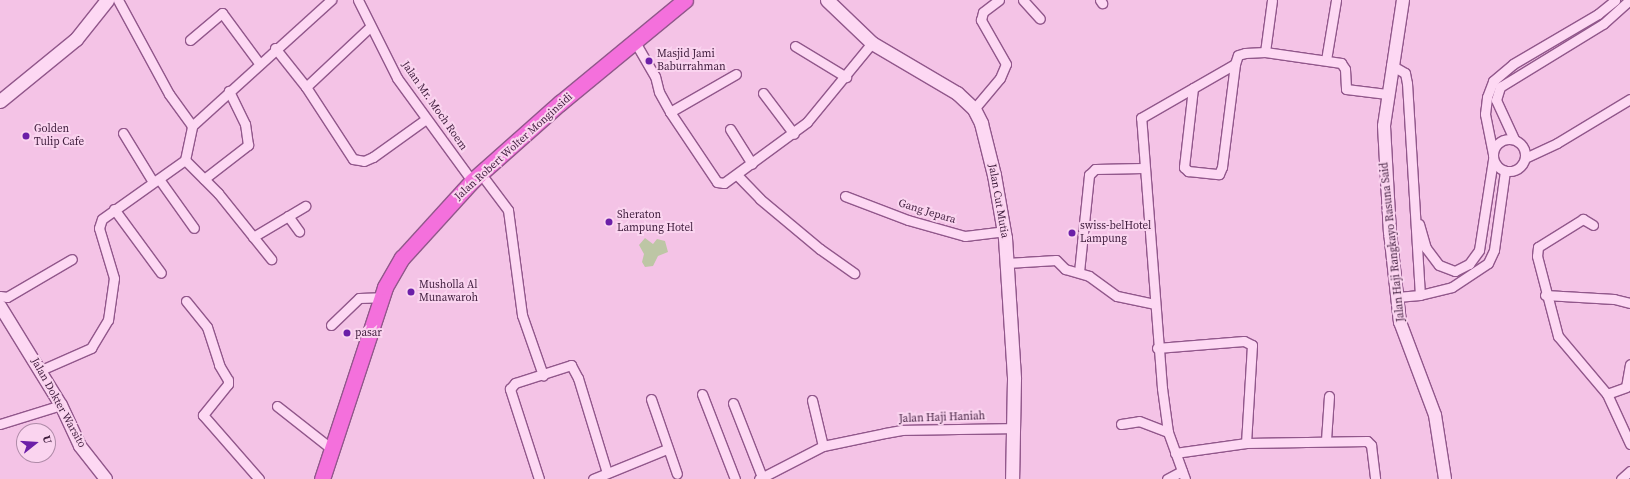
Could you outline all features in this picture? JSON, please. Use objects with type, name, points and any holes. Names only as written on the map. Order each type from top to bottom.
[{"type":"highway","name":"Jalan Robert Wolter Monginsidi","points":[[322,479],[333,450],[382,297],[390,276],[402,258],[477,177],[685,0]]},
{"type":"main road","points":[[0,101],[76,39],[107,0]]},
{"type":"main road","name":"Jalan Cut Mutia","points":[[827,0],[872,43],[957,93],[974,109],[988,145],[1004,231],[1007,263],[1015,428],[1012,479]]},
{"type":"street","points":[[118,0],[169,94],[192,126]]},
{"type":"street","points":[[41,370],[91,348],[108,320],[114,278],[100,224],[114,209],[185,160],[192,126],[259,63],[331,0]]},
{"type":"street","name":"Jalan Mr. Moch Roem","points":[[358,0],[370,27],[397,78],[426,119],[508,210],[522,315],[543,375]]},
{"type":"street","points":[[1023,0],[1040,19]]},
{"type":"street","points":[[1265,52],[1272,0]]},
{"type":"street","points":[[1326,60],[1336,0]]},
{"type":"street","name":"Jalan Haji Rangkayo Rasuna Said","points":[[1403,0],[1387,94],[1385,156],[1397,297],[1400,322],[1435,415],[1445,479]]},
{"type":"street","points":[[1397,297],[1420,295],[1452,287],[1488,263],[1494,250],[1505,171],[1493,157],[1485,114],[1487,97],[1493,81],[1513,64],[1598,14],[1615,0]]},
{"type":"street","points":[[1525,158],[1523,146],[1514,139],[1496,100],[1500,87],[1603,24],[1630,0]]},
{"type":"street","points":[[974,109],[1000,78],[1006,64],[981,20],[983,12],[996,1]]},
{"type":"street","points":[[190,40],[222,13],[259,63]]},
{"type":"street","points":[[1598,14],[1603,24]]},
{"type":"street","points":[[306,87],[370,27]]},
{"type":"street","points":[[635,42],[655,76],[658,92],[670,112],[717,182],[724,183],[794,134],[846,77],[872,43]]},
{"type":"street","points":[[795,46],[846,77]]},
{"type":"street","points":[[276,48],[306,87],[353,159],[364,161],[373,157],[426,119]]},
{"type":"street","points":[[1194,88],[1184,167],[1188,171],[1219,174],[1235,64],[1241,54],[1265,52],[1326,60],[1343,66],[1346,89],[1387,94]]},
{"type":"street","points":[[1167,479],[1184,475],[1168,432],[1157,348],[1143,168],[1141,118],[1235,64]]},
{"type":"street","points":[[1391,65],[1405,73],[1407,83],[1420,295]]},
{"type":"street","points":[[670,112],[736,74]]},
{"type":"street","points":[[204,179],[248,145],[245,124],[229,91]]},
{"type":"street","points":[[763,93],[794,134]]},
{"type":"street","points":[[1505,171],[1517,169],[1525,158],[1558,143],[1630,99]]},
{"type":"street","points":[[730,129],[752,164]]},
{"type":"street","points":[[123,133],[156,180],[194,228]]},
{"type":"street","points":[[1414,209],[1433,260],[1447,270],[1460,270],[1475,258],[1478,250],[1493,157],[1499,142],[1514,139]]},
{"type":"street","points":[[185,160],[204,179],[271,259]]},
{"type":"street","points":[[1078,272],[1089,175],[1095,169],[1143,168]]},
{"type":"street","points":[[737,175],[820,249],[854,273]]},
{"type":"street","name":"Gang Jepara","points":[[845,196],[908,220],[965,236],[1004,231]]},
{"type":"street","points":[[253,237],[305,206]]},
{"type":"street","points":[[114,209],[161,273]]},
{"type":"street","points":[[288,216],[299,231]]},
{"type":"street","points":[[1593,225],[1583,219],[1538,248],[1537,256],[1545,295],[1558,336],[1607,394],[1630,444]]},
{"type":"street","points":[[0,296],[7,297],[72,259]]},
{"type":"street","points":[[1007,263],[1056,260],[1065,269],[1078,272],[1117,296],[1154,304]]},
{"type":"street","points":[[1545,295],[1614,299],[1630,303]]},
{"type":"street","points":[[331,325],[358,298],[382,297]]},
{"type":"street","points":[[186,301],[207,327],[219,365],[228,380],[228,384],[203,415],[259,479]]},
{"type":"street","name":"Jalan Dokter Warsito","points":[[0,306],[61,404],[80,446],[106,479]]},
{"type":"street","points":[[1157,348],[1244,342],[1252,345],[1246,443]]},
{"type":"street","points":[[1607,394],[1626,387],[1629,382],[1630,364]]},
{"type":"street","points":[[539,479],[510,393],[512,384],[543,375],[568,365],[575,368],[607,473]]},
{"type":"street","points":[[702,394],[735,479]]},
{"type":"street","points":[[1326,440],[1329,396]]},
{"type":"street","points":[[651,399],[667,450],[677,474]]},
{"type":"street","points":[[812,400],[823,446]]},
{"type":"street","points":[[733,403],[761,478]]},
{"type":"street","points":[[0,424],[61,404]]},
{"type":"street","points":[[277,406],[333,450]]},
{"type":"street","points":[[1121,424],[1139,421],[1168,432]]},
{"type":"street","name":"Jalan Haji Haniah","points":[[761,478],[823,446],[902,430],[1015,428]]},
{"type":"street","points":[[1175,452],[1246,443],[1326,440],[1370,442],[1375,479]]},
{"type":"street","points":[[593,479],[667,450]]},
{"type":"street","points":[[1621,479],[1630,471]]},
{"type":"shaded area","points":[[645,238],[653,244],[657,239],[665,241],[668,252],[658,256],[653,266],[645,267],[642,262],[644,254],[639,245]]},
{"type":"place","name":"Masjid Jami Baburrahman","points":[[649,61]]},
{"type":"place","name":"Golden Tulip Cafe","points":[[26,136]]},
{"type":"place","name":"Sheraton Lampung Hotel","points":[[609,222]]},
{"type":"place","name":"swiss-belHotel Lampung","points":[[1072,233]]},
{"type":"place","name":"Musholla Al Munawaroh","points":[[411,292]]},
{"type":"place","name":"pasar","points":[[347,333]]}]
